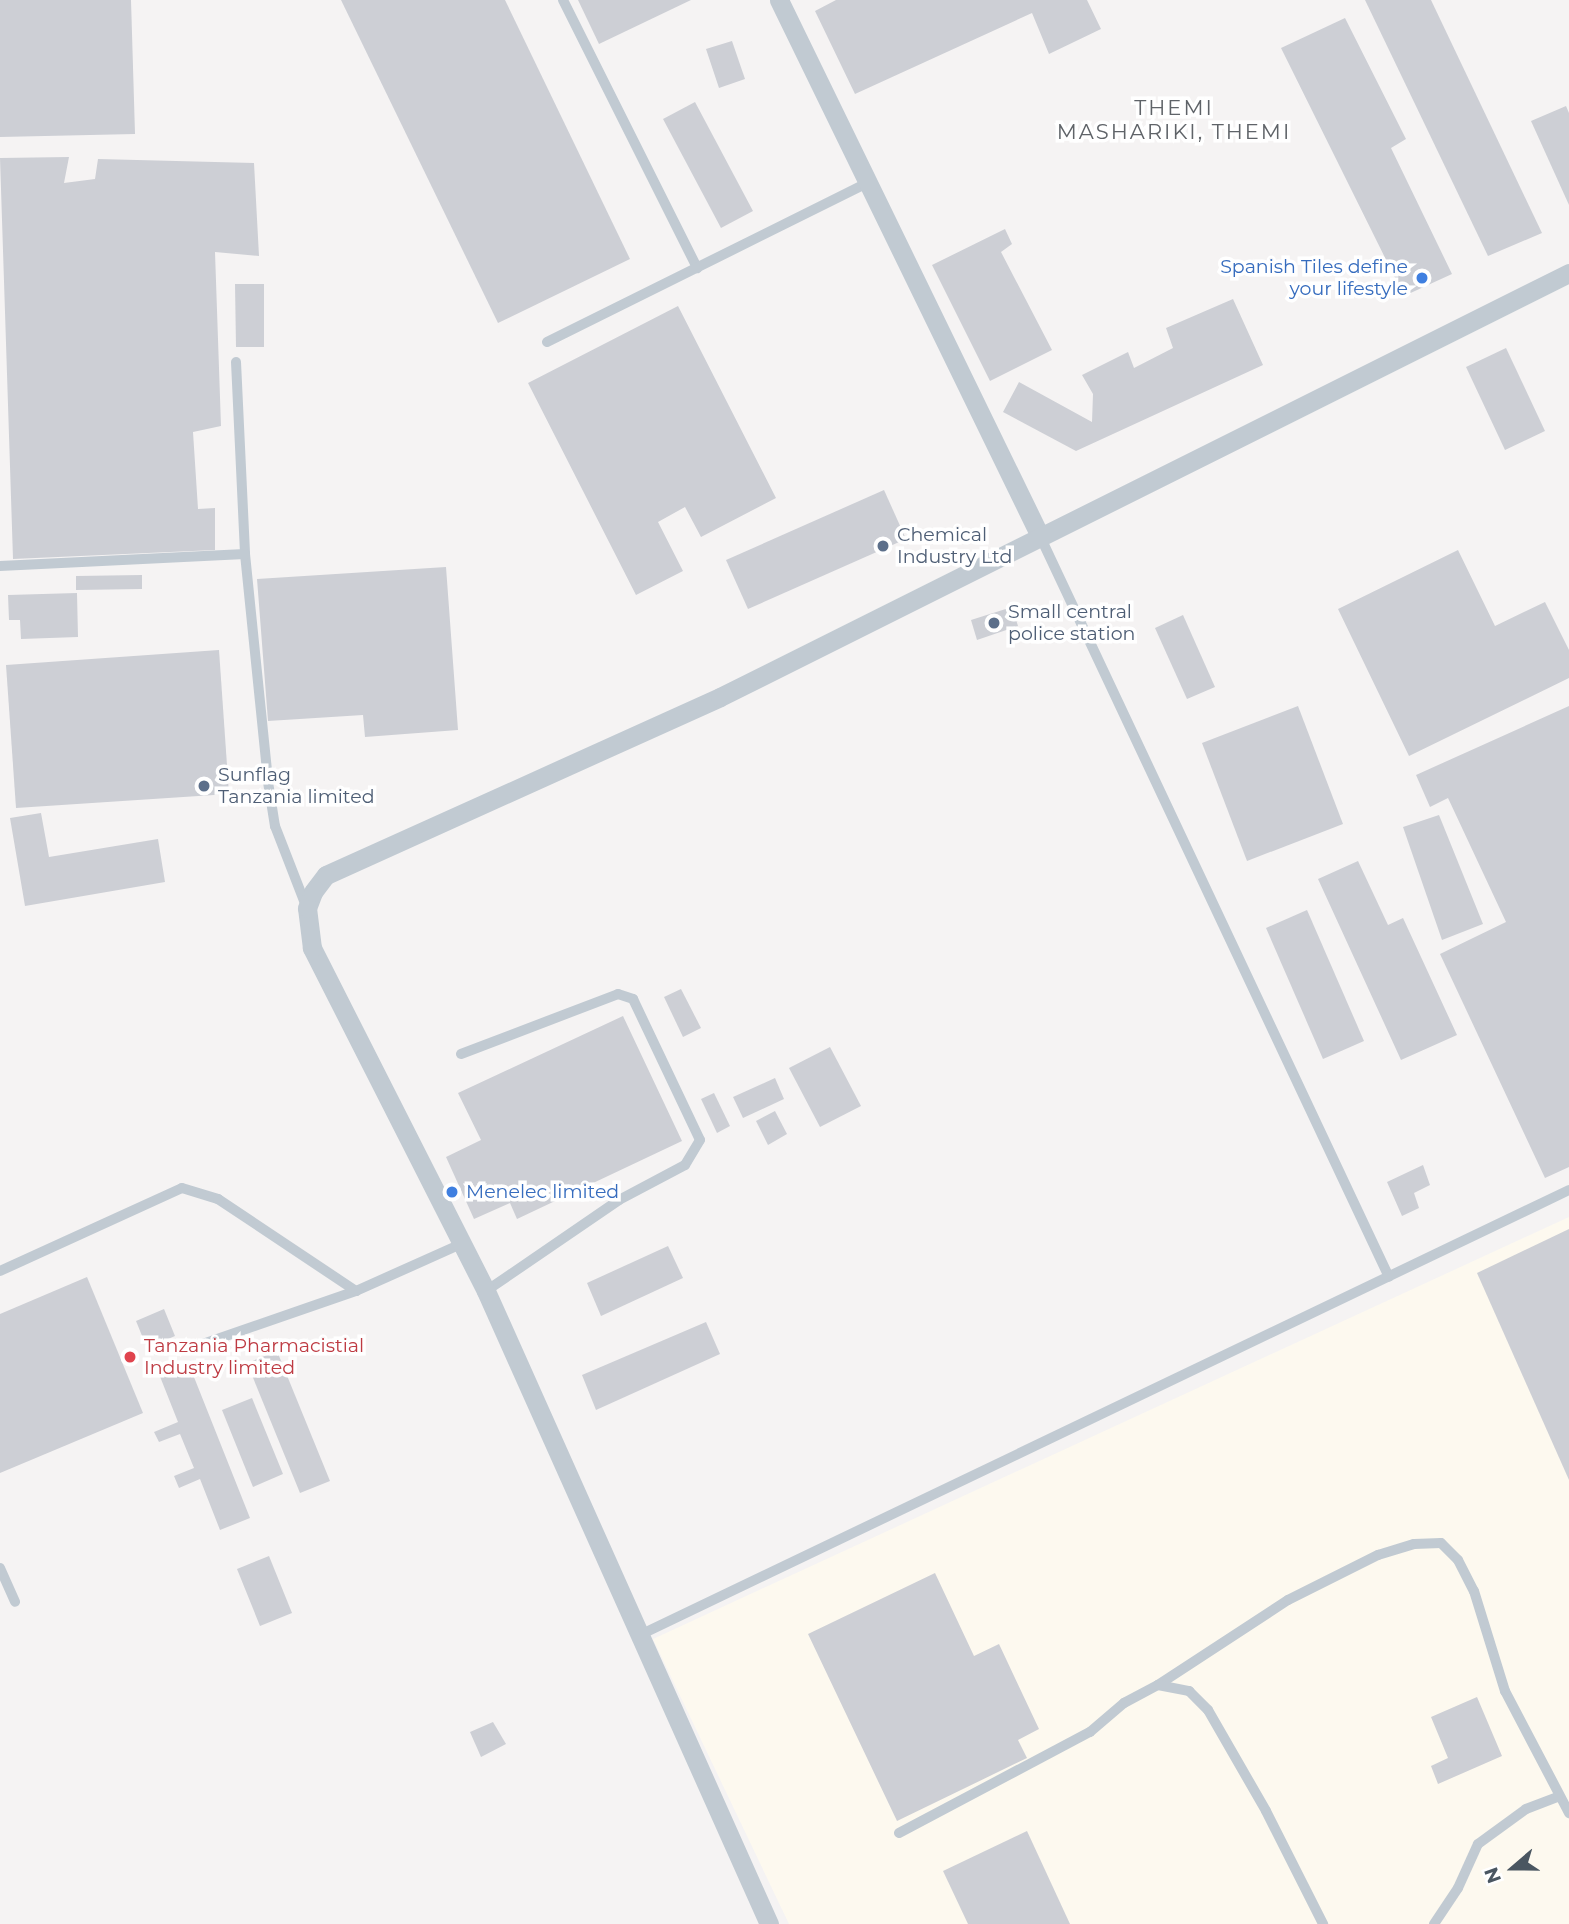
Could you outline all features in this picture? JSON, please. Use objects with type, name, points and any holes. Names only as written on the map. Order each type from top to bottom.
[{"type":"street","points":[[779,0],[1039,534]]},
{"type":"street","points":[[769,1924],[642,1634],[486,1291],[312,948],[307,908],[326,876],[720,697],[1039,534],[1127,496],[1569,273]]},
{"type":"lane","points":[[563,0],[697,268]]},
{"type":"lane","points":[[547,342],[868,183]]},
{"type":"lane","points":[[236,362],[245,554],[275,825],[307,908]]},
{"type":"lane","points":[[1039,534],[1389,1277]]},
{"type":"lane","points":[[0,566],[245,554]]},
{"type":"lane","points":[[461,1054],[618,994],[633,999],[700,1140],[685,1165],[619,1200],[486,1291]]},
{"type":"lane","points":[[0,1271],[182,1188],[218,1199],[356,1291]]},
{"type":"lane","points":[[642,1634],[1569,1190]]},
{"type":"lane","points":[[197,1346],[356,1291],[461,1244]]},
{"type":"lane","points":[[899,1833],[1090,1732],[1124,1703],[1158,1685],[1288,1600],[1378,1555],[1413,1544],[1441,1543],[1458,1560],[1475,1591],[1505,1691],[1558,1797],[1569,1813]]},
{"type":"lane","points":[[0,1568],[15,1602]]},
{"type":"lane","points":[[1158,1685],[1189,1691],[1208,1710],[1266,1811],[1323,1924]]},
{"type":"lane","points":[[1434,1924],[1458,1888],[1478,1844],[1525,1809],[1558,1797]]},
{"type":"shaded area","points":[[1569,1217],[1569,1924],[789,1924],[653,1639]]},
{"type":"building","points":[[0,0],[131,0],[135,134],[0,137]]},
{"type":"building","points":[[341,0],[505,0],[630,259],[498,323]]},
{"type":"building","points":[[578,0],[691,0],[599,44]]},
{"type":"building","points":[[836,0],[1087,0],[1101,29],[1049,54],[1032,13],[855,94],[815,11]]},
{"type":"building","points":[[1365,0],[1431,0],[1542,233],[1488,256]]},
{"type":"building","points":[[1345,18],[1406,139],[1391,148],[1452,274],[1404,296],[1281,48]]},
{"type":"building","points":[[732,41],[745,79],[719,88],[706,49]]},
{"type":"building","points":[[695,102],[753,211],[721,228],[663,119]]},
{"type":"building","points":[[1566,106],[1569,113],[1569,205],[1531,121]]},
{"type":"building","points":[[69,157],[64,183],[95,179],[98,159],[254,163],[259,256],[215,252],[221,426],[193,432],[198,509],[215,508],[215,550],[13,559],[0,158]]},
{"type":"building","points":[[1005,229],[1012,244],[1001,252],[1052,350],[990,381],[932,265]]},
{"type":"building","points":[[235,284],[264,284],[264,347],[236,347]]},
{"type":"building","points":[[1233,299],[1263,365],[1076,451],[1003,412],[1019,382],[1092,422],[1093,394],[1082,375],[1128,352],[1134,368],[1173,348],[1166,328]]},
{"type":"building","points":[[678,306],[776,498],[701,537],[685,507],[658,522],[683,571],[636,595],[528,383]]},
{"type":"building","points":[[1506,348],[1545,431],[1505,450],[1466,367]]},
{"type":"building","points":[[884,490],[906,539],[748,609],[726,560]]},
{"type":"building","points":[[1458,550],[1495,626],[1545,602],[1569,650],[1569,678],[1409,756],[1338,609]]},
{"type":"building","points":[[446,567],[458,730],[365,737],[363,715],[268,721],[257,579]]},
{"type":"building","points":[[142,575],[142,589],[76,590],[76,576]]},
{"type":"building","points":[[77,593],[78,637],[21,639],[20,620],[9,620],[8,595]]},
{"type":"building","name":"Small central police station","points":[[1012,607],[1018,626],[977,640],[971,620]]},
{"type":"building","points":[[1183,615],[1215,687],[1187,699],[1155,628]]},
{"type":"building","points":[[219,650],[229,794],[16,808],[6,665]]},
{"type":"building","points":[[1298,706],[1343,824],[1247,861],[1202,743]]},
{"type":"building","points":[[1569,706],[1569,1167],[1545,1178],[1440,954],[1506,922],[1448,798],[1430,807],[1416,775]]},
{"type":"building","points":[[41,813],[49,857],[158,839],[165,882],[25,906],[10,818]]},
{"type":"building","points":[[1439,815],[1483,924],[1442,940],[1403,827]]},
{"type":"building","points":[[1358,861],[1388,925],[1403,918],[1457,1035],[1401,1060],[1318,879]]},
{"type":"building","points":[[1307,910],[1364,1041],[1323,1059],[1266,928]]},
{"type":"building","points":[[681,989],[701,1028],[683,1037],[664,997]]},
{"type":"building","points":[[623,1016],[682,1141],[517,1219],[510,1203],[474,1219],[446,1157],[481,1140],[458,1093]]},
{"type":"building","points":[[830,1047],[861,1106],[820,1127],[789,1068]]},
{"type":"building","points":[[775,1078],[784,1099],[743,1118],[733,1097]]},
{"type":"building","points":[[714,1093],[730,1126],[717,1133],[701,1099]]},
{"type":"building","points":[[775,1111],[787,1134],[768,1145],[756,1121]]},
{"type":"building","points":[[1423,1165],[1430,1185],[1414,1193],[1419,1208],[1402,1216],[1387,1182]]},
{"type":"building","points":[[1569,1229],[1569,1480],[1477,1273]]},
{"type":"building","points":[[668,1246],[683,1278],[601,1316],[587,1283]]},
{"type":"building","points":[[87,1277],[143,1413],[0,1473],[0,1314]]},
{"type":"building","points":[[164,1309],[175,1336],[147,1348],[136,1321]]},
{"type":"building","points":[[706,1322],[720,1354],[596,1410],[582,1375]]},
{"type":"building","points":[[277,1351],[330,1481],[300,1493],[247,1363]]},
{"type":"building","points":[[188,1362],[250,1518],[220,1530],[200,1479],[179,1488],[174,1476],[194,1468],[180,1434],[159,1442],[154,1432],[178,1422],[159,1374]]},
{"type":"building","points":[[252,1398],[283,1474],[253,1487],[222,1410]]},
{"type":"building","points":[[269,1556],[292,1613],[260,1626],[237,1569]]},
{"type":"building","points":[[935,1573],[974,1656],[999,1644],[1039,1729],[1018,1740],[1027,1758],[897,1821],[808,1634]]},
{"type":"building","points":[[1477,1697],[1502,1756],[1438,1784],[1431,1766],[1448,1758],[1431,1717]]},
{"type":"building","points":[[493,1722],[506,1744],[481,1757],[470,1732]]},
{"type":"building","points":[[1027,1831],[1070,1924],[968,1924],[943,1871]]},
{"type":"place","name":"Spanish Tiles define your lifestyle","points":[[1422,278]]},
{"type":"place","name":"Chemical Industry Ltd","points":[[883,546]]},
{"type":"place","name":"Small central police station","points":[[994,623]]},
{"type":"place","name":"Sunflag Tanzania limited","points":[[204,786]]},
{"type":"place","name":"Menelec limited","points":[[452,1192]]},
{"type":"place","name":"Tanzania Pharmacistial Industry limited","points":[[130,1357]]},
{"type":"district","name":"THEMI MASHARIKI, THEMI","points":[[1174,120]]}]
